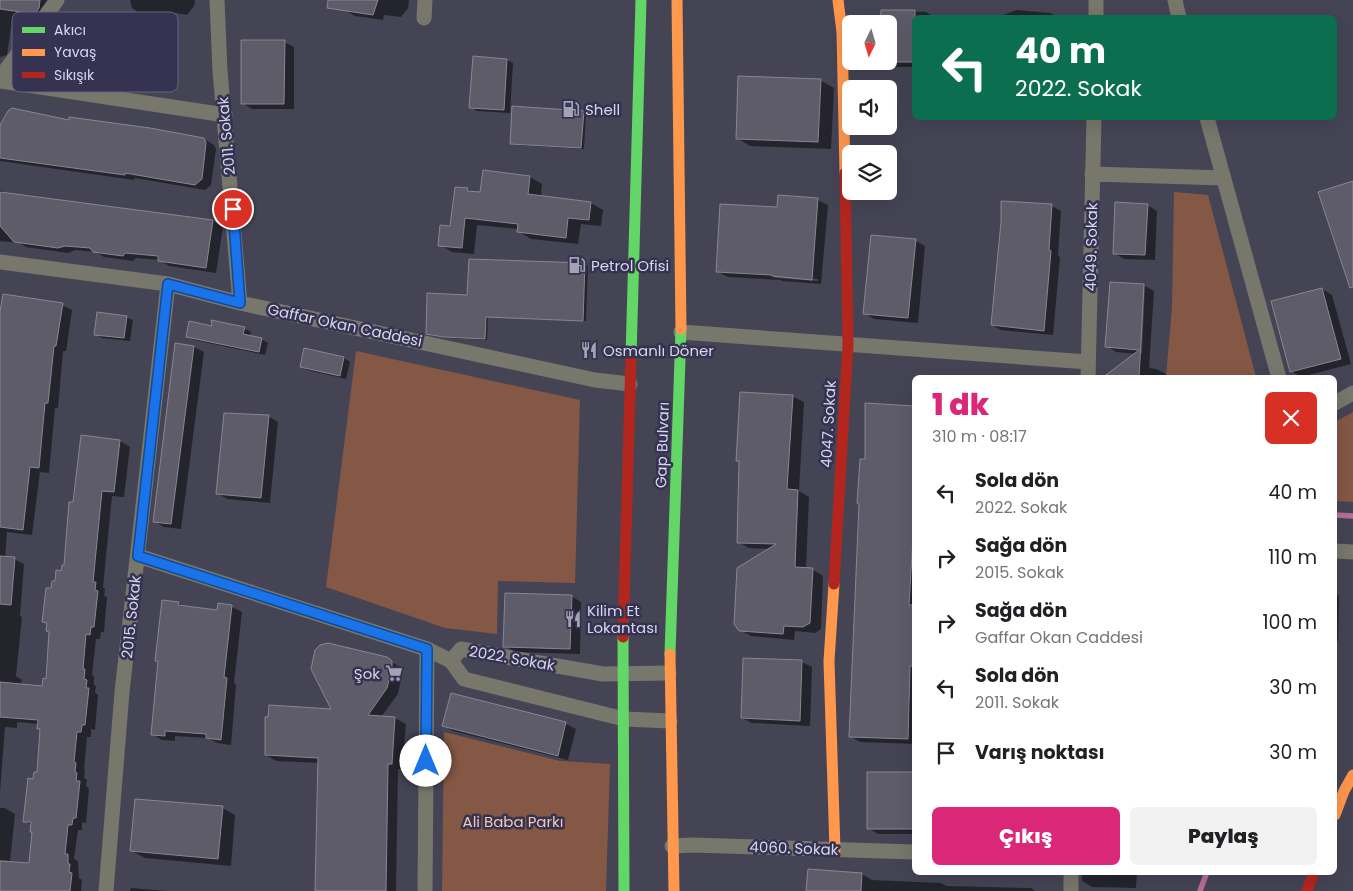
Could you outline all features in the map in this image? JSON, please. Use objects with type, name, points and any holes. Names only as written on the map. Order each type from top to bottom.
[{"type":"main road","points":[[624,891],[623,639],[640,0]]},
{"type":"main road","name":"Gap Bulvarı","points":[[674,891],[672,846],[673,768],[669,673],[681,332],[677,0]]},
{"type":"main road","name":"4047. Sokak","points":[[835,850],[829,661],[848,344],[842,32],[838,0]]},
{"type":"main road","points":[[1337,810],[1353,775]]},
{"type":"main road","points":[[1307,891],[1313,875]]},
{"type":"street","points":[[48,12],[56,0]]},
{"type":"street","name":"2011. Sokak","points":[[217,0],[220,71],[240,303]]},
{"type":"street","points":[[424,18],[425,0]]},
{"type":"street","points":[[1096,0],[1096,15]]},
{"type":"street","points":[[1175,0],[1178,15]]},
{"type":"street","points":[[0,80],[12,63]]},
{"type":"street","points":[[77,92],[225,115]]},
{"type":"street","name":"4049. Sokak","points":[[1088,375],[1094,120]]},
{"type":"street","points":[[1208,120],[1278,375]]},
{"type":"street","points":[[1092,174],[1224,178]]},
{"type":"street","name":"Gaffar Okan Caddesi","points":[[0,262],[168,284],[240,303],[586,378],[630,384]]},
{"type":"street","name":"2015. Sokak","points":[[106,891],[122,692],[168,284]]},
{"type":"street","points":[[681,332],[1088,362]]},
{"type":"street","points":[[1337,402],[1353,393]]},
{"type":"street","points":[[1337,551],[1353,552]]},
{"type":"street","name":"2022. Sokak","points":[[138,556],[427,649],[451,662],[461,649],[603,674],[669,673]]},
{"type":"street","points":[[425,891],[427,649]]},
{"type":"street","points":[[451,662],[464,679],[624,719],[670,721]]},
{"type":"street","name":"4060. Sokak","points":[[672,846],[693,845],[912,852]]},
{"type":"street","points":[[1070,891],[1071,875]]},
{"type":"green space","points":[[1174,192],[1208,195],[1255,375],[1166,375],[1172,307]]},
{"type":"green space","points":[[356,351],[580,400],[575,583],[498,581],[497,634],[445,628],[326,587]]},
{"type":"green space","points":[[1353,412],[1353,502],[1337,501],[1337,421]]},
{"type":"green space","name":"Ali Baba Parkı","points":[[444,732],[560,761],[610,764],[606,891],[442,891]]},
{"type":"building","points":[[0,0],[40,0],[36,12],[0,9]]},
{"type":"building","points":[[328,0],[378,0],[373,15],[327,8]]},
{"type":"building","points":[[881,10],[915,10],[915,15],[912,15],[912,62],[898,62],[898,15],[881,15]]},
{"type":"building","points":[[241,40],[285,40],[284,104],[241,104]]},
{"type":"building","points":[[473,56],[507,59],[504,110],[469,108]]},
{"type":"building","points":[[738,76],[821,79],[818,142],[736,139]]},
{"type":"building","points":[[512,106],[584,111],[581,148],[510,144]]},
{"type":"building","points":[[12,108],[69,120],[69,117],[150,128],[204,138],[206,143],[202,179],[195,185],[125,173],[125,175],[0,158],[0,125],[8,111]]},
{"type":"building","points":[[483,170],[530,176],[528,194],[591,202],[589,220],[568,218],[566,238],[517,232],[518,224],[465,218],[462,248],[438,246],[440,225],[450,226],[455,187],[468,188],[467,191],[480,192]]},
{"type":"building","points":[[1353,181],[1353,287],[1350,288],[1318,192]]},
{"type":"building","points":[[0,192],[213,220],[206,268],[158,261],[158,256],[125,253],[123,256],[93,252],[90,248],[65,246],[58,248],[14,242],[0,226]]},
{"type":"building","points":[[778,195],[818,198],[812,280],[772,275],[716,272],[720,204],[777,207]]},
{"type":"building","points":[[1001,201],[1052,204],[1049,250],[1051,251],[1044,331],[991,325],[1001,222]]},
{"type":"building","points":[[1115,202],[1148,204],[1145,255],[1113,254]]},
{"type":"building","points":[[871,235],[916,239],[908,318],[863,314]]},
{"type":"building","points":[[469,259],[585,263],[583,321],[486,317],[485,339],[443,337],[426,334],[427,293],[467,295]]},
{"type":"building","points":[[1110,282],[1144,284],[1139,375],[1106,375],[1139,350],[1105,347]]},
{"type":"building","points":[[1322,288],[1341,359],[1290,372],[1271,301]]},
{"type":"building","points":[[3,294],[63,303],[56,346],[54,346],[48,403],[45,403],[39,468],[30,467],[23,530],[0,527],[0,312]]},
{"type":"building","points":[[97,312],[127,316],[124,338],[94,335]]},
{"type":"building","points":[[211,320],[245,327],[243,334],[262,338],[259,352],[186,337],[189,321],[212,326]]},
{"type":"building","points":[[175,343],[194,346],[171,524],[153,522]]},
{"type":"building","points":[[304,348],[344,357],[340,376],[300,367]]},
{"type":"building","points":[[740,392],[793,395],[787,489],[798,490],[795,567],[813,568],[810,623],[803,627],[784,626],[783,634],[739,631],[734,624],[737,568],[776,544],[737,543],[739,461],[736,461]]},
{"type":"building","points":[[865,403],[912,406],[912,554],[909,605],[912,605],[912,666],[910,666],[908,739],[849,737],[859,504],[857,503],[860,459],[865,459]]},
{"type":"building","points":[[224,413],[269,415],[261,498],[216,494]]},
{"type":"building","points":[[81,435],[120,440],[114,492],[102,491],[93,582],[96,582],[95,590],[98,591],[94,627],[91,627],[90,635],[86,634],[83,669],[85,669],[84,679],[87,680],[86,688],[89,688],[85,725],[82,725],[81,732],[77,732],[74,762],[76,763],[76,781],[80,781],[76,818],[73,818],[72,825],[68,825],[65,854],[68,854],[69,872],[72,873],[70,891],[0,891],[0,861],[29,863],[31,822],[23,822],[28,778],[33,779],[34,772],[37,772],[40,729],[37,729],[38,720],[0,717],[0,682],[42,686],[43,678],[46,679],[49,632],[46,631],[47,623],[42,622],[46,588],[51,588],[52,581],[55,581],[56,570],[61,571],[62,565],[64,565],[69,502],[73,502]]},
{"type":"building","points":[[0,556],[15,557],[11,605],[0,604]]},
{"type":"building","points":[[505,593],[572,595],[570,649],[503,647]]},
{"type":"building","points":[[162,600],[179,602],[178,605],[217,610],[218,603],[232,605],[224,677],[227,678],[221,740],[206,738],[206,734],[165,731],[165,736],[151,735],[158,661],[155,661]]},
{"type":"building","points":[[328,643],[387,657],[392,661],[387,688],[368,715],[395,717],[392,764],[388,764],[386,891],[315,891],[318,758],[265,755],[265,717],[268,717],[269,705],[331,709],[311,669],[315,650],[320,645]]},
{"type":"building","points":[[743,658],[802,660],[800,721],[741,718]]},
{"type":"building","points":[[451,693],[566,722],[558,756],[442,726]]},
{"type":"building","points":[[867,772],[912,772],[912,829],[867,829]]},
{"type":"building","points":[[135,799],[223,806],[218,859],[130,851]]},
{"type":"building","points":[[808,869],[862,873],[861,891],[806,891]]},
{"type":"waterway","points":[[1337,515],[1353,516]]},
{"type":"waterway","points":[[1200,891],[1206,875]]},
{"type":"traffic: fast","points":[[631,357],[641,0]]},
{"type":"traffic: fast","points":[[670,654],[681,329]]},
{"type":"traffic: fast","points":[[623,637],[624,891]]},
{"type":"traffic: slow","points":[[677,0],[681,329]]},
{"type":"traffic: slow","points":[[838,0],[842,32],[844,145]]},
{"type":"traffic: slow","points":[[834,584],[829,661],[835,850]]},
{"type":"traffic: slow","points":[[670,654],[674,891]]},
{"type":"traffic: slow","points":[[1337,810],[1353,775]]},
{"type":"traffic: jam","points":[[834,584],[848,344],[845,200]]},
{"type":"traffic: jam","points":[[623,637],[631,357]]},
{"type":"traffic: jam","points":[[1307,891],[1313,875]]},
{"type":"place","name":"Shell","points":[[571,109]]},
{"type":"place","name":"Petrol Ofisi","points":[[577,265]]},
{"type":"place","name":"Osmanlı Döner","points":[[589,350]]},
{"type":"place","name":"Kilim Et Lokantası","points":[[573,619]]},
{"type":"place","name":"Şok","points":[[394,673]]},
{"type":"route","points":[[233,209],[240,303],[168,284],[138,556],[427,649],[426,761]]}]
